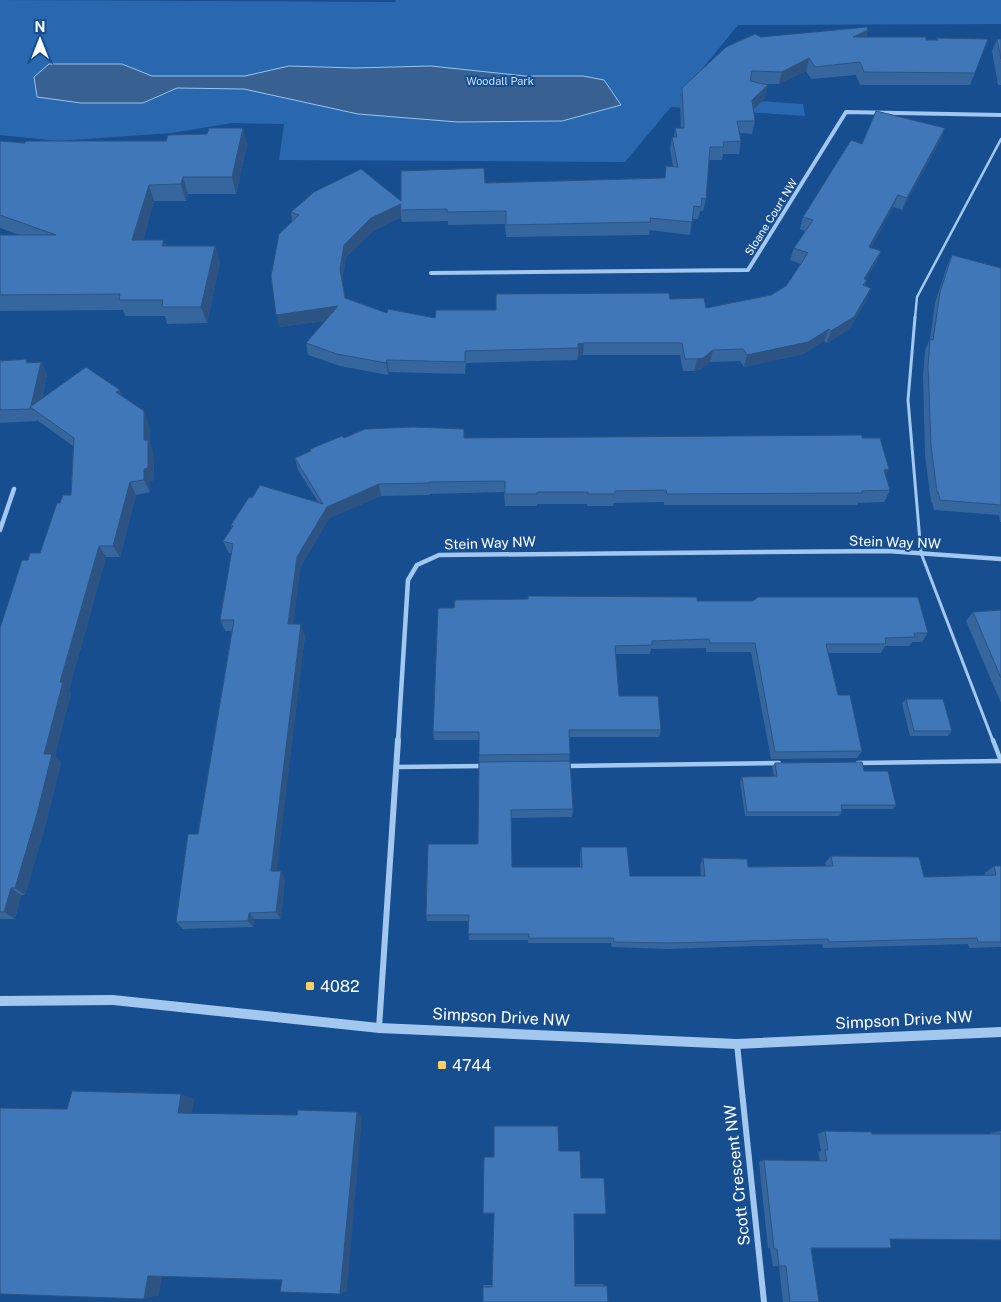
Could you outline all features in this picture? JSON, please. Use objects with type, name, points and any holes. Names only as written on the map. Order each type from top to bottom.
[{"type":"street","name":"Sloane Court NW","points":[[431,273],[748,270],[846,112],[1001,115]]},
{"type":"street","points":[[0,530],[14,489]]},
{"type":"street","name":"Stein Way NW","points":[[380,1028],[408,580],[417,565],[439,555],[888,551],[1001,559]]},
{"type":"street","name":"Simpson Drive NW","points":[[0,1001],[113,1000],[380,1028],[737,1044],[1001,1032]]},
{"type":"street","name":"Scott Crescent NW","points":[[737,1044],[764,1302]]},
{"type":"lane","points":[[852,763],[1001,761],[921,553],[908,400],[917,297],[1001,139]]},
{"type":"lane","points":[[565,766],[783,763]]},
{"type":"lane","points":[[396,767],[485,766]]},
{"type":"green space","name":"Woodall Park","points":[[0,0],[395,2],[396,0],[1001,0],[1001,24],[738,25],[680,96],[803,104],[805,116],[671,107],[625,162],[279,160],[284,124],[232,123],[172,133],[58,141],[0,135]]},
{"type":"shaded area","points":[[49,64],[122,64],[152,76],[245,76],[289,66],[355,68],[431,66],[525,76],[583,76],[604,80],[621,105],[562,121],[458,122],[358,114],[244,89],[177,88],[143,103],[81,103],[37,97],[34,77]]},
{"type":"building","points":[[867,27],[868,30],[853,37],[926,37],[926,40],[938,40],[937,38],[988,39],[975,73],[864,72],[860,62],[815,67],[809,58],[782,72],[752,71],[750,81],[768,85],[752,100],[755,121],[737,121],[741,141],[723,142],[724,147],[710,147],[706,199],[702,198],[701,207],[694,206],[692,222],[650,218],[651,222],[506,225],[506,211],[447,212],[447,209],[400,210],[401,204],[371,218],[344,245],[340,269],[345,298],[387,313],[388,309],[435,318],[436,310],[496,310],[496,294],[669,293],[670,299],[704,298],[706,308],[771,295],[786,286],[808,253],[794,248],[813,220],[803,217],[851,140],[862,144],[876,111],[945,128],[907,198],[898,195],[869,247],[881,251],[864,279],[867,280],[863,285],[871,288],[854,317],[831,331],[829,329],[808,342],[747,355],[743,349],[713,350],[703,358],[697,359],[685,359],[682,343],[584,343],[578,344],[578,348],[465,351],[465,362],[387,360],[386,363],[337,354],[306,343],[338,306],[276,315],[271,276],[279,234],[299,215],[291,212],[314,192],[361,169],[401,201],[401,171],[484,168],[485,183],[665,178],[666,166],[678,167],[672,137],[677,137],[675,128],[684,128],[682,88],[726,47],[755,34],[761,37]]},
{"type":"building","points":[[997,39],[1001,39],[1001,59]]},
{"type":"building","points":[[209,128],[243,128],[232,177],[183,177],[181,184],[149,185],[132,240],[164,240],[162,246],[215,246],[201,307],[162,307],[163,300],[119,300],[120,294],[0,295],[0,235],[56,235],[0,215],[0,141],[25,143],[26,141],[166,141],[168,135],[207,134]]},
{"type":"building","points":[[952,255],[1001,268],[1001,505],[940,500],[937,492],[931,445],[928,366],[930,339],[933,340],[940,292]]},
{"type":"building","points":[[27,359],[26,363],[41,362],[30,409],[0,410],[0,361]]},
{"type":"building","points":[[86,367],[120,390],[116,392],[144,411],[144,440],[148,440],[148,468],[144,469],[144,480],[130,482],[113,546],[99,546],[60,682],[63,682],[44,754],[52,754],[37,814],[15,888],[11,888],[4,912],[0,912],[0,628],[22,560],[28,560],[30,553],[40,553],[57,503],[60,503],[63,495],[71,495],[74,438],[30,407]]},
{"type":"building","points":[[413,427],[464,429],[464,438],[862,435],[862,438],[880,438],[889,469],[884,470],[890,490],[862,491],[862,493],[667,494],[666,490],[615,491],[615,494],[537,492],[537,494],[505,494],[505,481],[429,482],[379,484],[327,507],[297,557],[288,624],[301,624],[271,871],[281,871],[276,912],[249,913],[248,921],[176,922],[188,834],[198,834],[234,620],[220,620],[233,544],[223,541],[249,497],[252,498],[260,485],[323,504],[295,458],[311,451],[310,449],[365,429]]},
{"type":"building","points":[[528,596],[697,597],[697,601],[753,601],[758,597],[918,597],[928,633],[914,633],[915,637],[885,638],[886,644],[826,644],[838,695],[850,695],[862,751],[775,752],[755,643],[710,643],[709,639],[652,641],[652,645],[615,646],[619,696],[658,696],[661,730],[569,730],[570,754],[479,755],[479,732],[433,732],[438,608],[454,608],[455,600],[528,599]]},
{"type":"building","points":[[1001,610],[1001,678],[973,612]]},
{"type":"building","points":[[906,699],[943,699],[952,731],[914,731]]},
{"type":"building","points":[[570,761],[573,809],[511,810],[512,867],[582,867],[581,847],[627,847],[630,876],[705,876],[703,858],[747,859],[748,867],[833,866],[831,856],[919,857],[924,877],[996,875],[994,866],[1001,866],[1001,942],[978,942],[977,938],[829,942],[828,939],[670,943],[614,942],[613,938],[529,938],[529,934],[468,934],[469,915],[426,915],[428,844],[478,844],[479,762]]},
{"type":"building","points":[[862,762],[864,771],[888,771],[896,805],[841,805],[842,812],[747,812],[742,777],[777,776],[775,763]]},
{"type":"building","points":[[72,1091],[181,1094],[178,1113],[297,1115],[298,1110],[357,1112],[340,1294],[280,1292],[282,1280],[148,1276],[144,1299],[0,1294],[0,1108],[67,1109]]},
{"type":"building","points":[[494,1126],[558,1126],[559,1151],[580,1151],[581,1178],[604,1178],[606,1214],[574,1214],[575,1286],[607,1286],[608,1302],[483,1302],[483,1287],[492,1287],[494,1213],[483,1213],[484,1157],[494,1157]]},
{"type":"building","points":[[825,1131],[872,1132],[872,1134],[1001,1134],[1001,1240],[890,1239],[891,1248],[811,1248],[819,1302],[790,1302],[786,1266],[779,1266],[777,1249],[774,1249],[764,1160],[827,1161],[825,1150],[828,1150]]},
{"type":"place","name":"4082","points":[[310,986]]},
{"type":"place","name":"4744","points":[[442,1065]]}]
